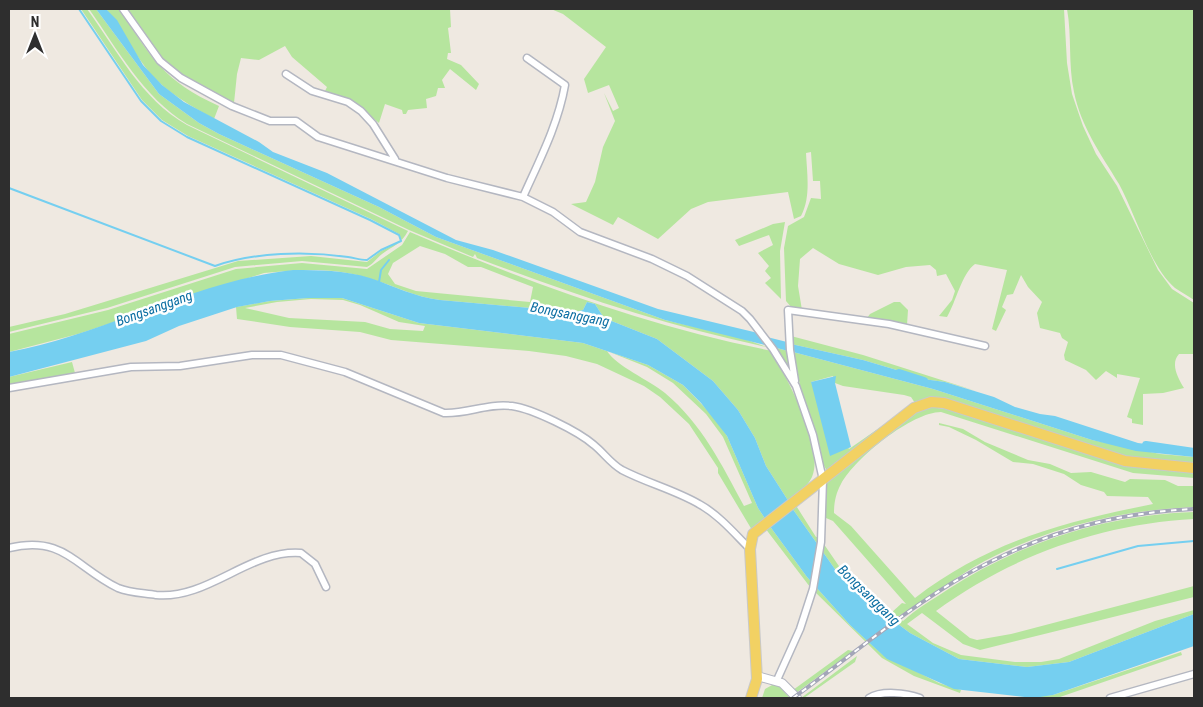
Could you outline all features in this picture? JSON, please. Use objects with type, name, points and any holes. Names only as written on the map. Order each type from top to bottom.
[{"type":"main road","points":[[751,698],[757,676],[750,549],[752,538],[757,530],[909,411],[930,402],[944,403],[1125,461],[1194,468]]},
{"type":"street","points":[[123,9],[153,53],[181,78],[255,116],[270,121],[296,121],[318,137],[447,178],[523,197],[553,212],[580,232],[671,268],[709,288],[742,310],[773,350],[796,386]]},
{"type":"street","points":[[523,197],[556,123],[565,85],[527,58]]},
{"type":"street","points":[[286,74],[312,90],[348,102],[361,111],[373,124],[395,160]]},
{"type":"street","points":[[777,680],[800,629],[813,589],[821,542],[823,480],[812,435],[796,386],[790,350],[788,310],[889,324],[985,346]]},
{"type":"street","points":[[9,388],[131,367],[180,366],[252,355],[281,355],[310,361],[345,372],[444,413],[456,414],[491,405],[513,406],[542,415],[593,444],[608,460],[622,469],[699,503],[714,513],[750,549]]},
{"type":"street","points":[[9,548],[37,543],[48,545],[66,554],[120,588],[159,595],[179,594],[236,572],[270,556],[301,553],[316,564],[326,587]]},
{"type":"street","points":[[1110,698],[1194,674]]},
{"type":"street","points":[[757,676],[777,680],[787,686],[797,698]]},
{"type":"street","points":[[869,698],[875,694],[884,693],[920,698]]},
{"type":"green space","points":[[81,9],[87,9],[143,88],[171,114],[187,125],[408,231],[402,240],[399,234],[371,219],[188,136],[162,120],[142,100]]},
{"type":"green space","points":[[89,9],[96,9],[159,94],[199,123],[219,134],[379,207],[436,237],[665,320],[739,337],[767,347],[657,320],[548,284],[477,258],[475,254],[473,257],[409,230],[187,124],[171,113],[144,87]]},
{"type":"green space","points":[[106,9],[120,9],[150,55],[160,66],[185,87],[219,106],[214,119],[175,95],[150,73]]},
{"type":"green space","points":[[126,9],[450,9],[451,27],[448,28],[451,53],[448,53],[447,59],[461,65],[479,84],[476,90],[450,69],[442,80],[445,88],[438,88],[436,96],[426,99],[427,108],[408,110],[406,114],[403,114],[402,110],[385,104],[379,123],[353,105],[324,93],[327,87],[292,57],[285,46],[259,60],[241,58],[234,103],[173,70],[156,53]]},
{"type":"green space","points":[[551,9],[1064,9],[1067,63],[1072,94],[1083,126],[1096,154],[1117,186],[1158,270],[1172,289],[1194,303],[1194,354],[1179,354],[1175,362],[1177,375],[1184,388],[1163,393],[1143,394],[1143,425],[1132,423],[1132,419],[1127,417],[1140,378],[1117,374],[1117,378],[1106,371],[1096,380],[1086,370],[1065,360],[1064,355],[1068,342],[1062,338],[1060,333],[1040,328],[1037,313],[1042,302],[1028,287],[1021,275],[1013,294],[1007,295],[1002,307],[1006,310],[996,331],[992,329],[1007,270],[975,264],[966,274],[947,317],[939,316],[952,300],[955,291],[946,274],[937,276],[936,270],[930,265],[906,267],[878,275],[839,264],[813,248],[800,259],[798,286],[802,310],[792,308],[786,301],[784,248],[788,226],[804,217],[811,198],[821,199],[820,181],[813,181],[811,152],[806,153],[808,185],[804,209],[801,216],[794,219],[788,192],[708,202],[691,209],[658,239],[618,217],[613,225],[571,204],[586,202],[595,182],[603,147],[615,121],[604,93],[613,111],[619,108],[609,85],[588,93],[584,79],[606,47],[563,14]]},
{"type":"green space","points":[[1067,9],[1194,9],[1194,300],[1175,288],[1158,267],[1119,184],[1092,140],[1081,117],[1072,82]]},
{"type":"green space","points":[[785,222],[780,251],[781,299],[765,283],[771,278],[765,271],[769,266],[758,253],[773,245],[769,235],[739,246],[735,240],[773,224]]},
{"type":"green space","points":[[410,232],[543,285],[633,316],[725,341],[772,351],[802,412],[809,431],[815,464],[810,481],[789,502],[766,466],[755,438],[738,410],[713,381],[657,339],[604,318],[595,304],[587,302],[583,310],[576,312],[440,300],[345,272],[304,270],[264,273],[78,334],[9,352],[9,334],[108,310],[236,269],[302,263],[367,269],[402,245]],"holes":[[[420,246],[445,254],[468,267],[481,267],[533,287],[530,302],[416,291],[395,284],[388,274],[393,263]]]},
{"type":"green space","points":[[399,243],[367,267],[302,261],[235,267],[107,308],[9,332],[9,327],[65,314],[238,261],[311,256],[367,262],[381,251]]},
{"type":"green space","points":[[308,298],[342,298],[419,323],[583,343],[607,351],[611,357],[665,393],[678,405],[710,446],[744,506],[752,503],[723,437],[706,414],[673,383],[647,367],[609,352],[648,365],[683,385],[715,418],[727,436],[758,508],[766,520],[752,530],[718,473],[718,468],[689,424],[660,397],[644,386],[597,364],[566,356],[529,351],[391,340],[360,332],[290,327],[237,319],[236,307],[270,301]],"holes":[[[311,299],[343,300],[360,305],[399,322],[425,326],[423,331],[390,329],[365,322],[289,318],[245,308],[277,302]]]},
{"type":"green space","points":[[894,302],[900,302],[908,310],[907,325],[867,318],[870,314]]},
{"type":"green space","points":[[791,336],[863,355],[976,391],[945,382],[908,377],[900,371],[863,360],[791,344]]},
{"type":"green space","points":[[773,347],[788,351],[790,370]]},
{"type":"green space","points":[[793,352],[933,389],[1092,440],[1160,454],[1194,457],[1194,464],[1145,462],[931,399],[827,471],[822,462],[801,390]],"holes":[[[833,376],[835,383],[843,386],[904,395],[911,397],[915,403],[849,449],[811,382]]]},
{"type":"green space","points":[[72,362],[75,373],[9,386],[9,377]]},
{"type":"green space","points":[[929,407],[946,409],[1123,465],[1189,472],[1194,473],[1194,478],[1133,473],[941,412],[929,414],[915,420],[885,438],[848,473],[838,491],[834,513],[851,526],[915,598],[943,578],[971,562],[1028,536],[1089,518],[1153,504],[1148,497],[1107,496],[1104,492],[1081,485],[1064,474],[1033,464],[1013,462],[976,440],[949,427],[939,425],[939,423],[963,429],[985,442],[1028,460],[1050,464],[1071,473],[1091,472],[1125,482],[1130,479],[1165,480],[1178,486],[1194,486],[1194,507],[1137,512],[1109,517],[1053,532],[1026,542],[974,567],[897,617],[903,621],[913,612],[975,573],[1034,545],[1065,534],[1096,525],[1128,519],[1194,512],[1194,519],[1159,522],[1125,528],[1058,546],[995,574],[965,591],[936,611],[970,638],[977,640],[1011,634],[1194,586],[1194,597],[980,650],[963,644],[922,613],[907,624],[933,643],[961,655],[1015,662],[1041,662],[1059,659],[1155,621],[1194,610],[1194,614],[1069,662],[1027,667],[959,659],[910,633],[863,598],[837,572],[792,508],[795,504],[816,537],[819,537],[843,572],[884,609],[891,613],[902,603],[906,604],[833,521],[826,518],[825,483],[914,412]]},
{"type":"green space","points":[[769,525],[807,577],[850,625],[882,654],[939,683],[961,690],[960,693],[914,676],[882,658],[810,587],[765,528]]},
{"type":"green space","points":[[848,650],[853,651],[796,693],[793,690]]},
{"type":"green space","points":[[1181,652],[1182,655],[1060,697],[1025,697],[1053,695]]},
{"type":"green space","points":[[857,656],[855,662],[804,698],[801,698]]},
{"type":"green space","points":[[774,684],[778,685],[789,697],[762,698],[765,689]]},
{"type":"water","points":[[96,9],[106,9],[117,20],[143,65],[162,85],[184,102],[259,142],[273,152],[327,173],[456,240],[493,250],[658,309],[758,333],[765,345],[665,320],[436,237],[379,207],[219,134],[199,123],[159,94]]},
{"type":"water","name":"Bongsanggang","points":[[293,270],[351,273],[431,299],[576,312],[583,310],[587,302],[595,304],[604,318],[657,339],[713,381],[738,410],[755,438],[766,466],[789,502],[766,520],[758,508],[727,436],[701,403],[683,385],[648,365],[583,343],[419,323],[342,298],[270,301],[237,307],[179,326],[146,341],[9,377],[9,352],[45,344],[80,333],[220,285],[256,276]]},
{"type":"water","points":[[767,337],[787,342],[788,351],[773,347]]},
{"type":"water","points":[[791,344],[863,360],[900,371],[909,377],[945,382],[994,397],[1015,407],[1055,416],[1138,443],[1194,450],[1194,457],[1136,451],[1092,440],[933,389],[793,352]]},
{"type":"water","points":[[836,376],[835,383],[851,447],[830,456],[811,382]]},
{"type":"water","points":[[792,508],[837,572],[863,598],[910,633],[959,659],[1027,667],[1069,662],[1194,614],[1194,646],[1053,695],[1033,698],[954,689],[887,659],[850,625],[807,577],[769,525]]},
{"type":"waterway","points":[[9,188],[215,266],[230,261],[281,254],[332,255],[367,260],[381,250],[401,241],[399,235],[370,220],[187,137],[161,121],[141,101],[79,9]]},
{"type":"waterway","points":[[379,282],[381,270],[389,260]]},
{"type":"waterway","points":[[899,373],[924,381]]},
{"type":"waterway","points":[[1146,445],[1194,452]]},
{"type":"waterway","points":[[1057,569],[1138,546],[1194,541]]},
{"type":"railway","points":[[793,698],[913,608],[990,562],[1038,541],[1089,525],[1141,514],[1194,509]]}]
